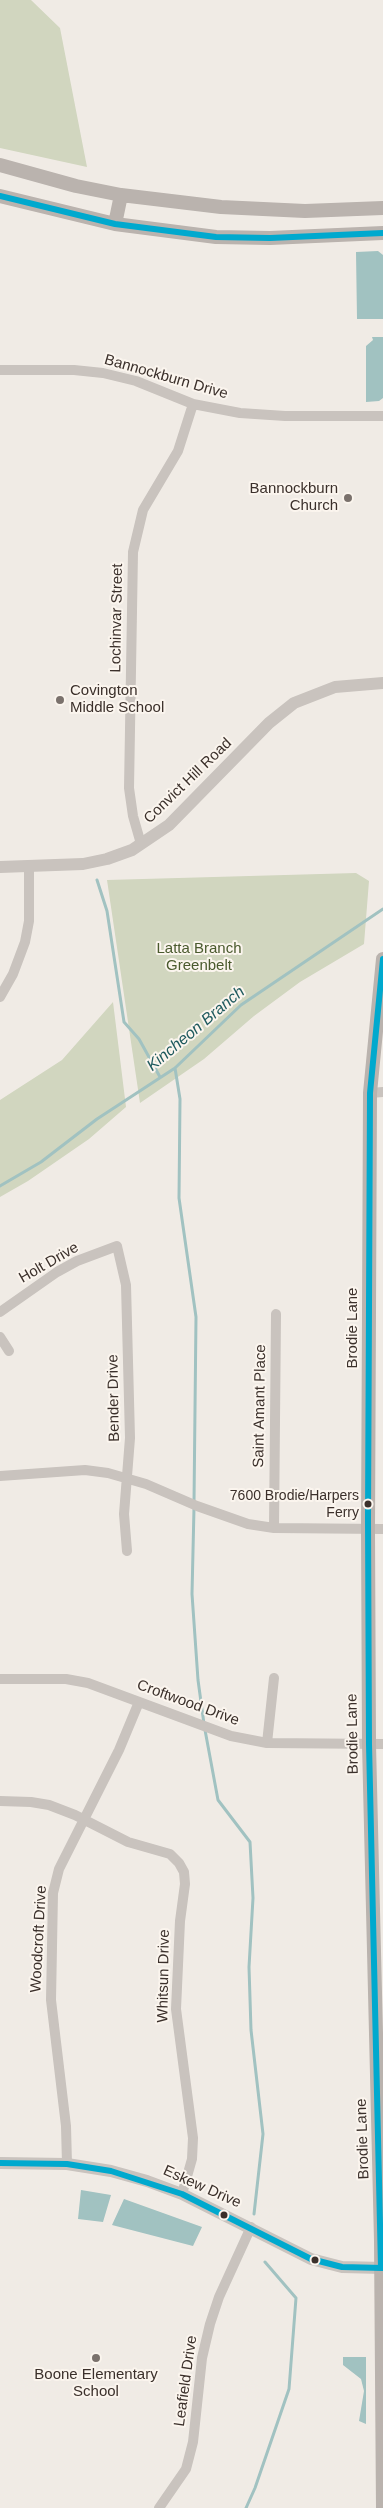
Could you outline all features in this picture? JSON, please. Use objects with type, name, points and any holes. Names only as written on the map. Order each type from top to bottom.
[{"type":"main road","points":[[0,165],[76,186],[120,195],[230,208],[305,211],[383,208]]},
{"type":"main road","points":[[115,224],[120,195]]},
{"type":"main road","points":[[0,196],[69,215],[115,224],[216,238],[270,238],[383,233]]},
{"type":"main road","name":"Brodie Lane","points":[[383,959],[377,1093],[368,1529],[376,1744],[383,2508]]},
{"type":"street","name":"Bannockburn Drive","points":[[0,370],[74,370],[103,373],[136,382],[193,404],[261,415],[383,416]]},
{"type":"street","name":"Lochinvar Street","points":[[141,844],[133,816],[130,788],[133,552],[143,510],[178,452],[193,404]]},
{"type":"street","name":"Convict Hill Road","points":[[0,867],[71,866],[119,855],[141,844],[169,825],[269,723],[294,703],[335,686],[383,683]]},
{"type":"street","points":[[0,996],[21,958],[25,942],[29,921],[29,866]]},
{"type":"street","name":"Holt Drive","points":[[0,1312],[64,1269],[117,1246]]},
{"type":"street","name":"Bender Drive","points":[[117,1246],[126,1285],[130,1438],[124,1514],[127,1551]]},
{"type":"street","name":"Saint Amant Place","points":[[274,1528],[276,1314]]},
{"type":"street","points":[[0,1337],[9,1351]]},
{"type":"street","points":[[0,1476],[84,1470],[108,1473],[146,1484],[209,1511],[248,1524],[274,1528],[383,1529]]},
{"type":"street","points":[[266,1743],[274,1678]]},
{"type":"street","name":"Croftwood Drive","points":[[0,1679],[66,1679],[88,1683],[231,1736],[266,1743],[376,1744]]},
{"type":"street","name":"Woodcroft Drive","points":[[67,2164],[66,2126],[51,2000],[53,1893],[59,1869],[119,1750],[139,1702]]},
{"type":"street","name":"Whitsun Drive","points":[[0,1801],[31,1802],[49,1805],[128,1842],[170,1854],[179,1862],[184,1872],[185,1884],[180,1921],[176,2009],[193,2138],[192,2159],[182,2194]]},
{"type":"street","name":"Eskew Drive","points":[[0,2163],[67,2164],[111,2171],[182,2194],[251,2227],[311,2259],[342,2267],[382,2268]]},
{"type":"street","name":"Leafield Drive","points":[[159,2508],[186,2469],[193,2442],[202,2358],[210,2324],[219,2297],[251,2227]]},
{"type":"green space","points":[[0,0],[31,0],[60,28],[87,167],[0,148]]},
{"type":"green space","name":"Latta Branch Greenbelt","points":[[356,873],[369,881],[364,944],[300,982],[254,1016],[204,1059],[140,1103],[107,880]]},
{"type":"green space","points":[[113,1002],[126,1107],[89,1139],[28,1181],[0,1197],[0,1100],[62,1060]]},
{"type":"water","points":[[378,251],[383,255],[383,319],[357,319],[356,252]]},
{"type":"water","points":[[372,337],[383,337],[383,398],[379,401],[366,402],[366,346],[373,340]]},
{"type":"water","points":[[81,2190],[111,2195],[103,2222],[78,2219]]},
{"type":"water","points":[[124,2199],[202,2227],[193,2246],[112,2225]]},
{"type":"water","points":[[343,2357],[366,2357],[366,2424],[359,2421],[364,2391],[361,2379],[343,2365]]},
{"type":"waterway","points":[[97,880],[107,911],[124,1022],[139,1039],[160,1077]]},
{"type":"waterway","name":"Kincheon Branch","points":[[0,1186],[41,1162],[97,1119],[175,1068],[241,1005],[383,909]]},
{"type":"waterway","points":[[175,1068],[180,1099],[179,1198],[196,1317],[194,1502]]},
{"type":"waterway","points":[[194,1508],[192,1594],[198,1680],[204,1724]]},
{"type":"waterway","points":[[205,1730],[218,1800],[250,1842],[253,1898],[249,1967],[251,2030],[263,2134],[254,2214]]},
{"type":"waterway","points":[[246,2508],[255,2488],[289,2389],[296,2298],[265,2262]]},
{"type":"transit line","points":[[0,196],[115,224],[216,237],[270,238],[383,233]]},
{"type":"transit line","points":[[381,2268],[369,1744],[368,1518],[370,1093],[383,959]]},
{"type":"transit line","points":[[0,2163],[67,2164],[111,2171],[182,2194],[311,2259],[342,2267],[383,2268]]},
{"type":"place","name":"Bannockburn Church","points":[[348,498]]},
{"type":"place","name":"Covington Middle School","points":[[60,700]]},
{"type":"place","name":"7600 Brodie/Harpers Ferry","points":[[368,1504]]},
{"type":"place","name":"Boone Elementary School","points":[[96,2358]]}]
